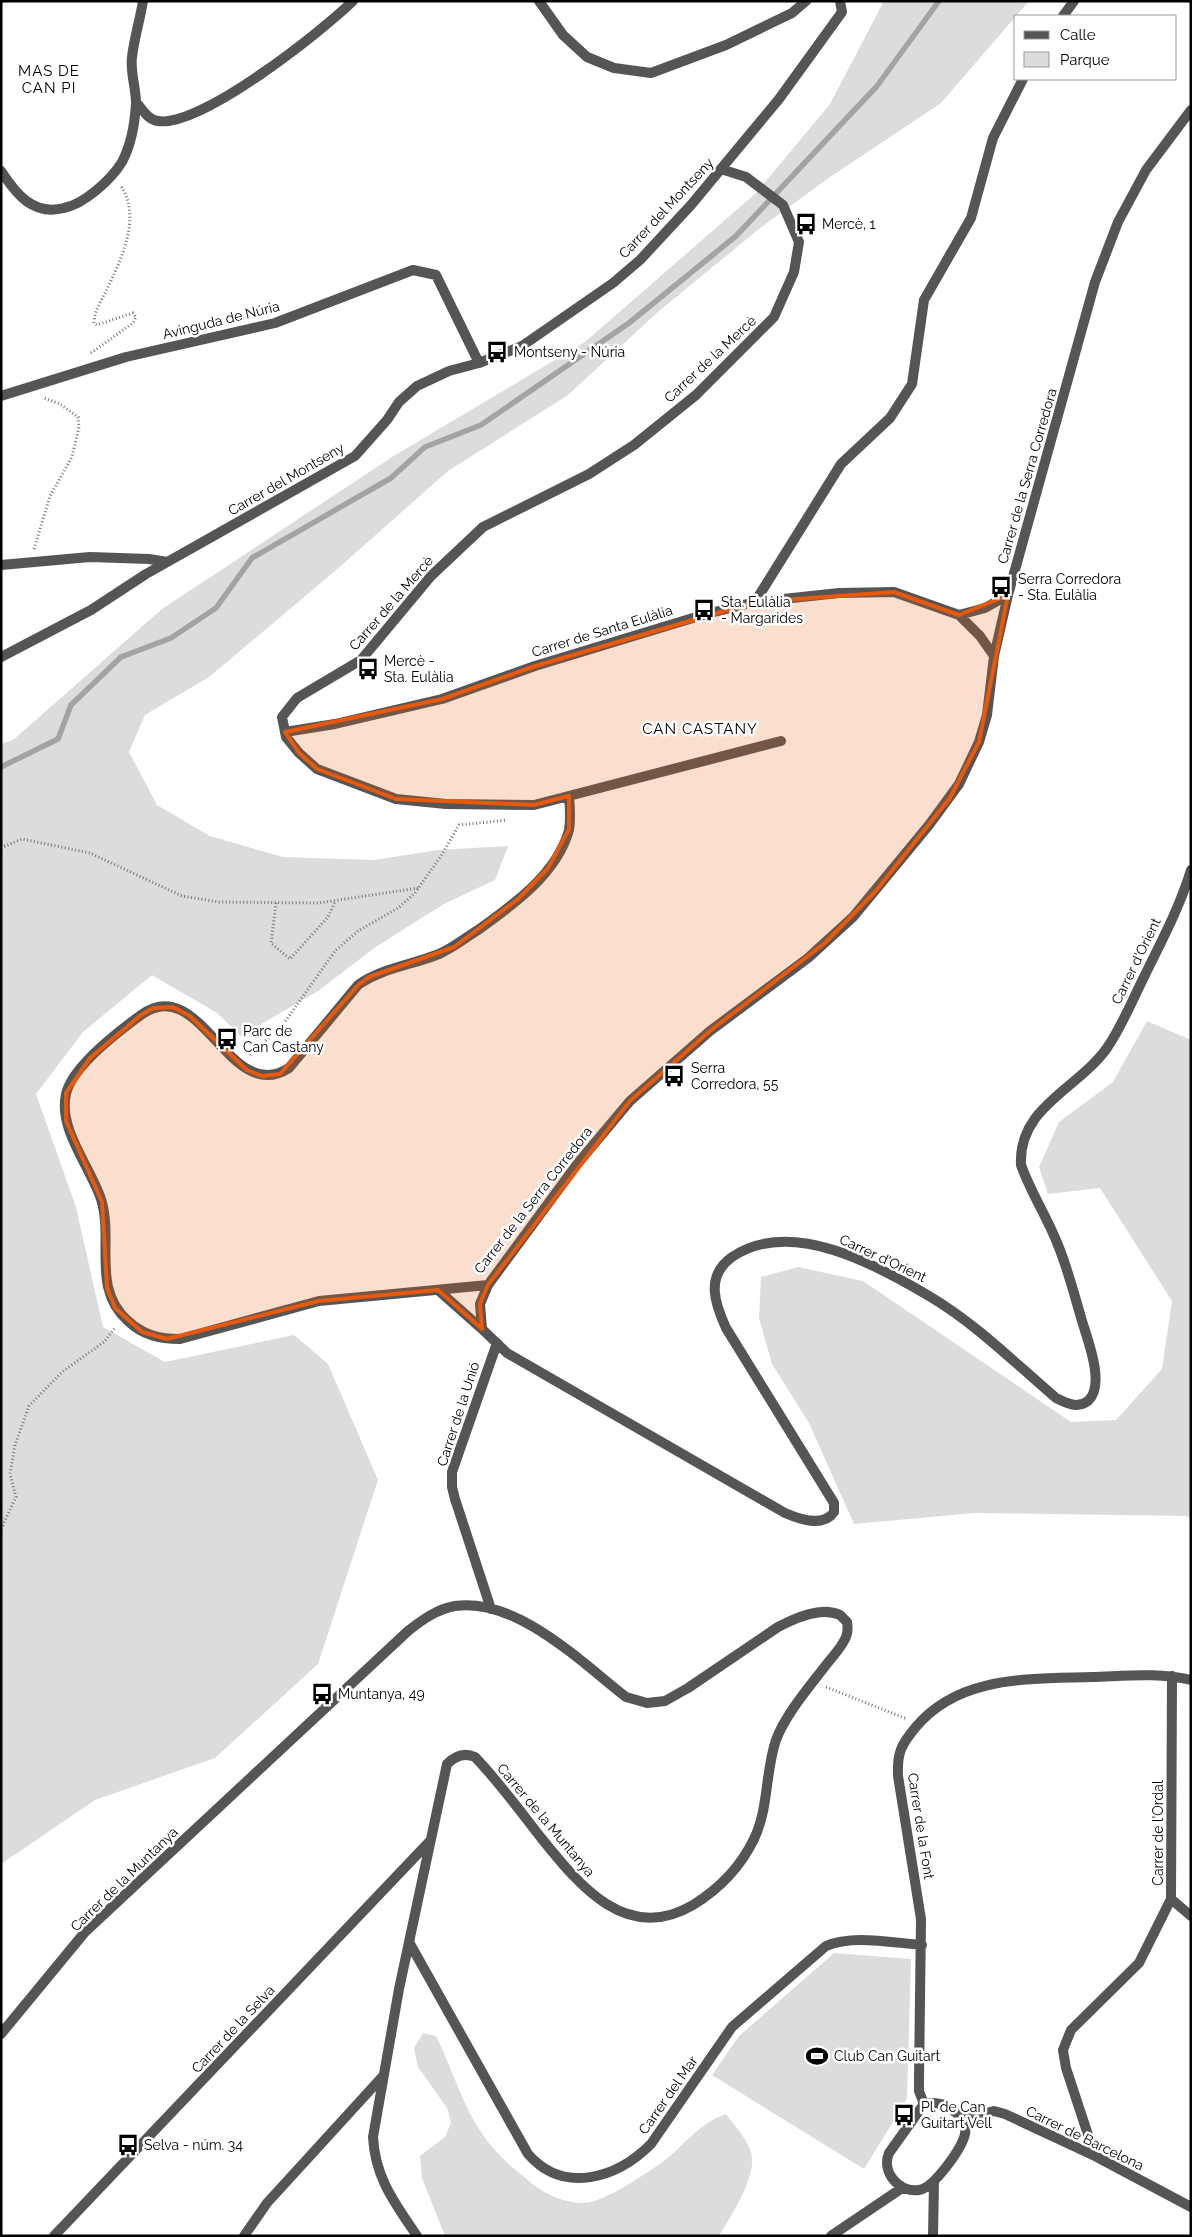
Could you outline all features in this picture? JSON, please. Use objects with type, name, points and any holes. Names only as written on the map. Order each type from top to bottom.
[{"type":"street","points":[[1,171],[16,193],[32,207],[54,211],[76,205],[100,186],[111,174],[121,162],[133,130],[136,102],[132,58],[143,1]]},
{"type":"street","points":[[136,102],[150,119],[157,121],[175,122],[191,115],[271,68],[330,23],[353,1]]},
{"type":"street","points":[[539,1],[563,35],[587,57],[614,68],[650,73],[726,45],[792,12],[806,1]]},
{"type":"street","name":"Carrer del Montseny","points":[[1,657],[91,610],[146,574],[355,456],[399,402],[417,386],[449,371],[479,363],[522,346],[613,282],[640,260],[721,169],[779,99],[828,34],[842,12],[840,1]]},
{"type":"street","points":[[1065,15],[1074,1]]},
{"type":"street","points":[[754,602],[841,464],[890,418],[912,384],[924,300],[971,218],[993,138],[1022,80]]},
{"type":"street","name":"Carrer de la Serra Corredora","points":[[569,796],[569,829],[564,843],[548,868],[518,899],[454,947],[370,977],[358,985],[289,1068],[280,1074],[262,1076],[247,1070],[190,1016],[173,1007],[160,1007],[141,1015],[80,1068],[66,1093],[66,1121],[70,1134],[89,1170],[102,1202],[107,1288],[115,1308],[124,1318],[142,1332],[167,1339],[180,1339],[319,1301],[488,1285],[578,1163],[630,1101],[710,1031],[808,958],[875,892],[959,784],[979,742],[987,715],[994,656],[1008,595],[1094,282],[1118,222],[1146,170],[1191,110]]},
{"type":"street","name":"Carrer de la Mercè","points":[[285,732],[282,717],[297,698],[360,660],[431,576],[483,526],[589,474],[634,445],[696,395],[774,317],[794,272],[799,242],[783,205],[746,177],[721,169]]},
{"type":"street","name":"Avinguda de Núria","points":[[1,396],[126,357],[275,323],[413,270],[436,275],[479,363]]},
{"type":"street","points":[[1,564],[27,561],[46,562],[90,557],[149,559],[167,562]]},
{"type":"street","name":"Carrer de Santa Eulàlia","points":[[285,732],[335,724],[442,699],[544,663],[706,614],[754,602],[838,593],[894,592],[959,615],[980,636],[994,656]]},
{"type":"street","points":[[959,615],[984,608],[1008,595]]},
{"type":"street","points":[[285,732],[286,737],[298,753],[318,769],[396,799],[446,804],[534,805],[781,741]]},
{"type":"street","name":"Carrer d'Orient","points":[[438,1290],[507,1353],[786,1513],[806,1520],[829,1518],[834,1512],[834,1503],[726,1328],[715,1302],[713,1286],[719,1272],[731,1258],[746,1250],[769,1244],[808,1243],[837,1250],[855,1258],[930,1296],[965,1321],[1056,1398],[1074,1405],[1085,1403],[1091,1398],[1095,1390],[1094,1365],[1057,1242],[1020,1165],[1022,1139],[1038,1114],[1093,1065],[1117,1033],[1181,901],[1191,870]]},
{"type":"street","points":[[482,1330],[480,1304],[488,1285]]},
{"type":"street","name":"Carrer de la Unió","points":[[491,1609],[452,1487],[452,1472],[497,1343]]},
{"type":"street","name":"Carrer de la Muntanya","points":[[1,2034],[85,1932],[408,1631],[426,1617],[456,1606],[508,1612],[533,1625],[626,1696],[641,1702],[654,1704],[688,1688],[778,1627],[792,1620],[809,1614],[836,1613],[845,1618],[847,1622],[847,1635],[841,1646],[813,1682],[776,1740],[762,1813],[755,1837],[744,1857],[730,1875],[711,1892],[684,1910],[659,1918],[644,1918],[616,1910],[604,1903],[574,1879],[475,1757],[470,1754],[460,1755],[447,1764],[409,1942],[372,2137],[373,2152],[380,2176],[416,2236]]},
{"type":"street","name":"Carrer de la Font","points":[[924,2104],[919,2091],[922,1945],[919,1897],[898,1776],[897,1760],[900,1749],[919,1723],[940,1704],[955,1695],[990,1685],[1026,1679],[1172,1676],[1191,1680]]},
{"type":"street","name":"Carrer de l'Ordal","points":[[1095,2156],[1066,2068],[1065,2043],[1074,2026],[1139,1963],[1171,1899],[1172,1676]]},
{"type":"street","name":"Carrer de la Selva","points":[[54,2236],[430,1840]]},
{"type":"street","points":[[1171,1899],[1191,1916]]},
{"type":"street","name":"Carrer del Mar","points":[[409,1942],[528,2154],[545,2170],[556,2175],[580,2178],[609,2172],[641,2154],[651,2144],[732,2027],[826,1946],[837,1941],[850,1940],[922,1945]]},
{"type":"street","points":[[244,2236],[267,2204],[384,2075]]},
{"type":"street","points":[[924,2104],[946,2105],[964,2119],[966,2127],[962,2142],[934,2182],[919,2190],[902,2188],[893,2180],[886,2161],[889,2153],[924,2104]]},
{"type":"street","name":"Carrer de Barcelona","points":[[964,2119],[994,2111],[1005,2114],[1095,2156],[1191,2207]]},
{"type":"street","points":[[933,2236],[934,2182]]},
{"type":"street","points":[[831,2236],[902,2188]]},
{"type":"path","points":[[88,369],[88,358],[91,352],[133,323],[136,317],[132,313],[97,325],[94,323],[94,315],[117,264],[130,222],[128,196],[111,174]]},
{"type":"path","points":[[27,561],[33,550],[50,496],[72,457],[79,427],[78,416],[71,410],[29,388]]},
{"type":"path","points":[[239,1062],[260,1048],[282,1026],[335,951],[358,931],[398,908],[418,888],[459,825],[501,822],[509,819]]},
{"type":"path","points":[[1,848],[22,839],[90,853],[182,896],[219,902],[319,903],[418,888]]},
{"type":"path","points":[[276,903],[271,942],[290,959],[328,917],[335,901]]},
{"type":"path","points":[[1,1529],[16,1497],[10,1474],[15,1445],[29,1406],[62,1372],[104,1342],[124,1318]]},
{"type":"path","points":[[813,1682],[919,1723]]},
{"type":"highlighted area","points":[[894,592],[959,615],[1008,595],[979,742],[950,798],[875,892],[825,943],[710,1031],[630,1101],[514,1249],[488,1285],[480,1304],[482,1329],[438,1290],[319,1301],[167,1339],[142,1332],[132,1325],[115,1308],[107,1288],[102,1202],[66,1121],[66,1093],[90,1058],[141,1015],[153,1008],[173,1007],[190,1016],[247,1070],[262,1076],[280,1074],[358,985],[369,977],[454,947],[518,899],[548,868],[569,829],[569,796],[534,805],[396,799],[317,769],[299,753],[285,732],[442,699],[535,666],[755,602]]},
{"type":"green space","points":[[884,1],[1029,1],[1017,15],[1014,15],[1014,18],[941,103],[830,177],[759,229],[659,311],[568,395],[448,471],[335,571],[209,677],[145,715],[129,752],[157,805],[210,836],[283,857],[374,860],[438,850],[508,846],[495,880],[444,904],[377,946],[318,991],[241,1036],[217,1013],[152,975],[83,1032],[36,1094],[76,1207],[103,1327],[165,1362],[294,1335],[328,1364],[378,1480],[318,1664],[215,1758],[95,1800],[1,1864],[1,744],[13,740],[162,609],[392,457],[585,342],[756,193],[830,104]]},
{"type":"green space","points":[[1147,1021],[1191,1040],[1191,1518],[1186,1516],[975,1513],[854,1524],[809,1423],[772,1364],[759,1318],[761,1277],[798,1267],[863,1281],[1071,1422],[1116,1420],[1162,1369],[1172,1301],[1100,1188],[1048,1194],[1039,1167],[1059,1122],[1113,1082]]},
{"type":"green space","name":"Club Can Guitart","points":[[834,1953],[911,1959],[907,2099],[864,2169],[712,2075],[739,2036]]},
{"type":"green space","points":[[423,2033],[436,2036],[467,2108],[487,2140],[500,2155],[533,2184],[550,2195],[565,2200],[580,2203],[591,2202],[616,2192],[663,2161],[706,2124],[726,2114],[742,2134],[751,2151],[752,2166],[741,2198],[719,2236],[445,2236],[422,2178],[420,2156],[445,2137],[451,2123],[447,2108],[418,2067],[414,2048]]},
{"type":"waterway","points":[[1,767],[58,739],[71,705],[121,657],[171,638],[216,608],[252,558],[391,478],[425,447],[481,425],[629,323],[736,236],[877,86],[939,1]]},
{"type":"place","name":"Mercè, 1","points":[[806,224]]},
{"type":"place","name":"Montseny - Núria","points":[[497,352]]},
{"type":"place","name":"Serra Corredora - Sta. Eulàlia","points":[[1001,587]]},
{"type":"place","name":"Sta. Eulàlia - Margarides","points":[[704,610]]},
{"type":"place","name":"Mercè - Sta. Eulàlia","points":[[368,669]]},
{"type":"place","name":"Parc de Can Castany","points":[[227,1039]]},
{"type":"place","name":"Serra Corredora, 55","points":[[674,1076]]},
{"type":"place","name":"Muntanya, 49","points":[[322,1694]]},
{"type":"place","name":"Club Can Guitart","points":[[817,2056]]},
{"type":"place","name":"Pl. de Can Guitart Vell","points":[[904,2115]]},
{"type":"place","name":"Selva - núm. 34","points":[[128,2145]]},
{"type":"district","name":"MAS DE CAN PI","points":[[49,80]]},
{"type":"district","name":"CAN CASTANY","points":[[700,729]]}]
